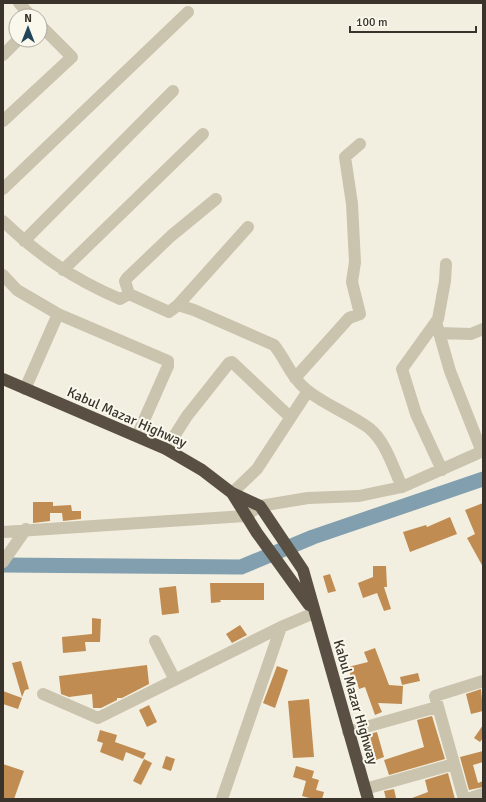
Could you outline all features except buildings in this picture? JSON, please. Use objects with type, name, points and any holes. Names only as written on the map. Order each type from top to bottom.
[{"type":"highway","name":"Kabul Mazar Highway","points":[[3,379],[166,449],[202,470],[232,492],[260,506],[303,570],[314,613],[367,794]]},
{"type":"highway","name":"Kabul Mazar Highway","points":[[232,492],[245,516],[314,613]]},
{"type":"street","points":[[3,189],[188,12]]},
{"type":"street","points":[[3,121],[72,57],[48,33]]},
{"type":"street","points":[[24,241],[173,91]]},
{"type":"street","points":[[63,270],[203,134]]},
{"type":"street","points":[[295,378],[349,318],[360,314],[352,282],[355,262],[352,204],[345,157],[360,144]]},
{"type":"street","points":[[216,199],[171,236],[127,278],[125,281],[129,294],[169,312],[178,305],[248,227]]},
{"type":"street","points":[[3,221],[24,241],[63,270],[87,285],[120,299],[129,294]]},
{"type":"street","points":[[3,532],[26,529],[245,516],[260,506],[308,498],[359,496],[402,487],[483,452],[450,371],[438,327],[438,319],[446,281],[446,264]]},
{"type":"street","points":[[5,281],[17,290],[58,314],[168,361],[168,366],[137,436]]},
{"type":"street","points":[[178,305],[194,310],[274,345],[295,378],[308,391],[370,429],[384,446],[402,487]]},
{"type":"street","points":[[25,389],[58,314]]},
{"type":"street","points":[[438,327],[471,334],[483,329]]},
{"type":"street","points":[[438,327],[402,369],[416,414],[442,470]]},
{"type":"street","points":[[166,449],[187,416],[229,363],[232,362],[290,417]]},
{"type":"street","points":[[232,492],[257,468],[308,391]]},
{"type":"street","points":[[3,562],[26,529]]},
{"type":"street","points":[[43,694],[98,718],[281,627],[314,613]]},
{"type":"street","points":[[222,799],[281,627]]},
{"type":"street","points":[[155,641],[175,680]]},
{"type":"street","points":[[464,799],[437,707],[435,695],[483,681]]},
{"type":"street","points":[[348,732],[437,707]]},
{"type":"street","points":[[367,794],[454,764]]},
{"type":"street","points":[[467,799],[483,794]]},
{"type":"waterway","points":[[3,565],[241,567],[313,537],[483,479]]}]
